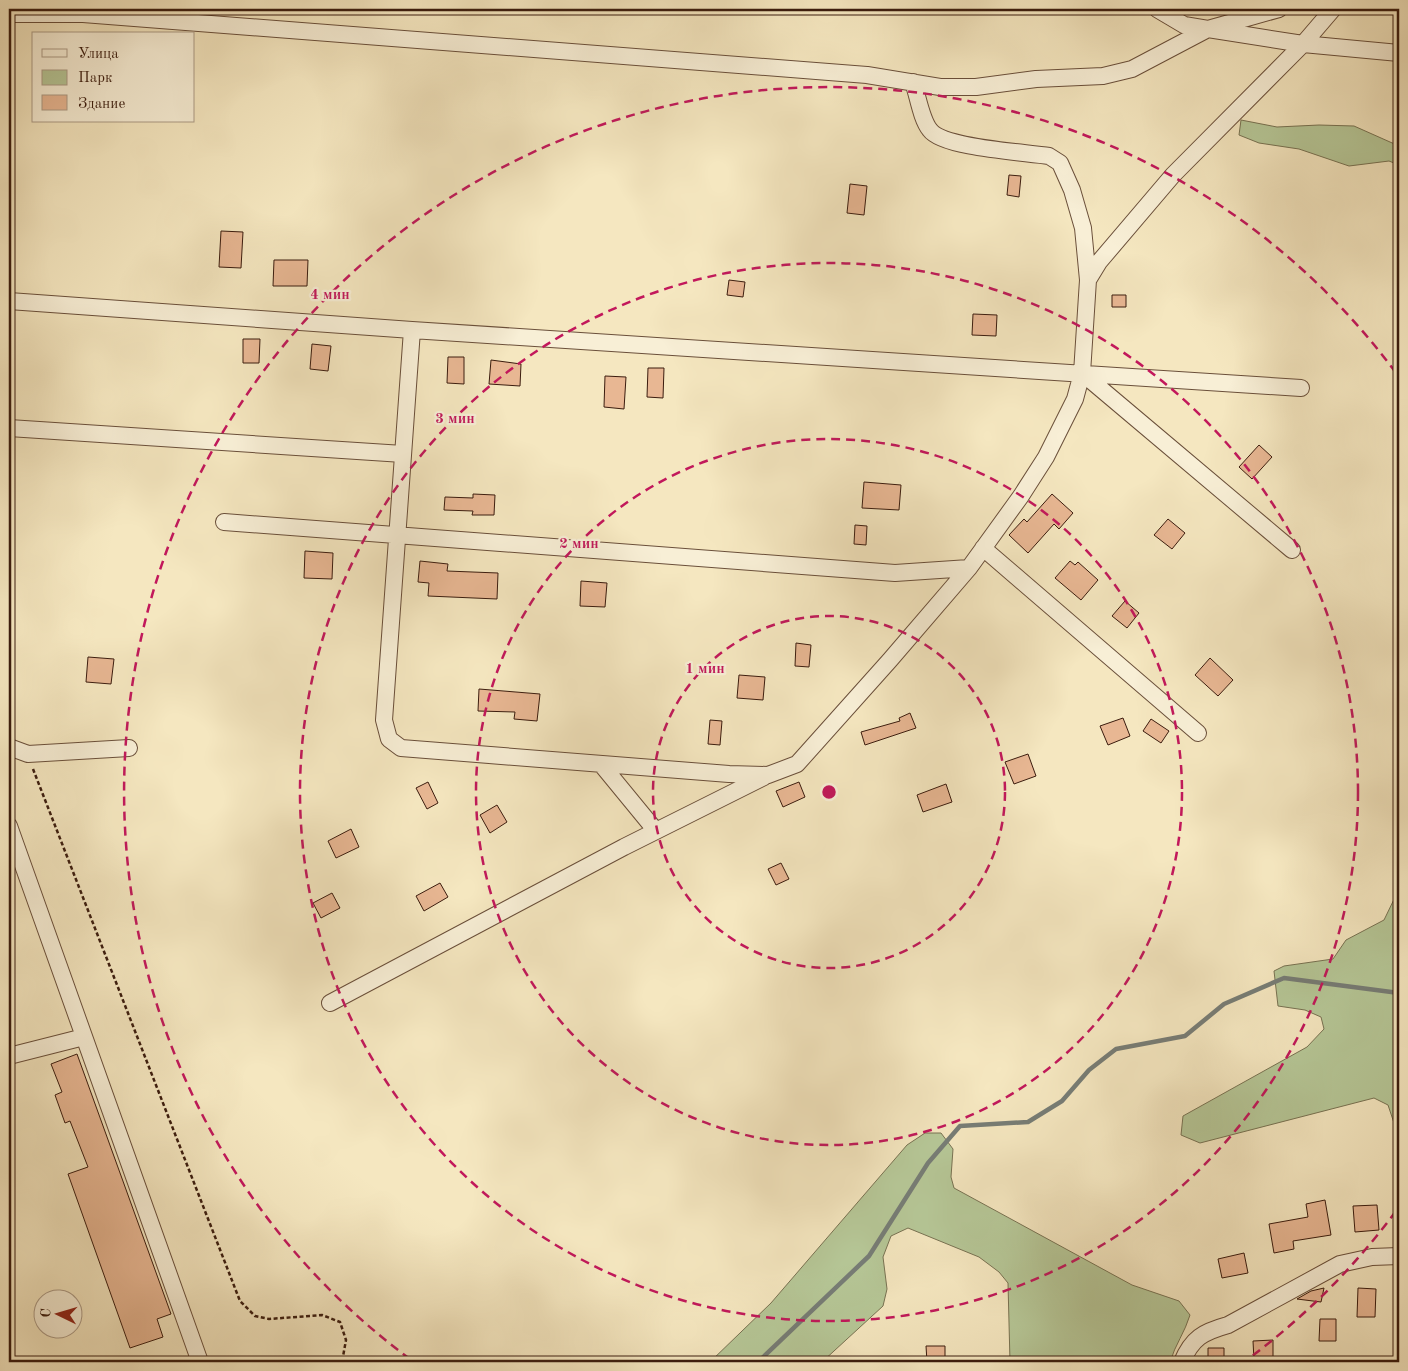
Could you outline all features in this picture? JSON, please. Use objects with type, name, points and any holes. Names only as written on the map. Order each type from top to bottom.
[{"type":"street","points":[[1157,9],[1184,25],[1303,44],[1399,52]]},
{"type":"street","points":[[9,14],[82,14],[868,75],[940,87],[976,87],[1036,80],[1103,76],[1132,69],[1208,29],[1279,9]]},
{"type":"street","points":[[1088,280],[1099,262],[1173,174],[1303,44],[1333,9]]},
{"type":"street","points":[[330,1003],[656,831],[768,774],[797,764],[969,568],[1046,457],[1075,399],[1082,374],[1088,280],[1083,228],[1072,190],[1060,163],[1049,156],[957,143],[937,138],[928,128],[913,82]]},
{"type":"street","points":[[9,301],[412,330],[1301,388]]},
{"type":"street","points":[[412,330],[384,720],[389,739],[401,748],[729,774],[768,774]]},
{"type":"street","points":[[1082,374],[1292,550]]},
{"type":"street","points":[[9,428],[404,454]]},
{"type":"street","points":[[224,522],[895,573],[969,568]]},
{"type":"street","points":[[983,548],[1198,733]]},
{"type":"street","points":[[9,747],[28,754],[129,748]]},
{"type":"street","points":[[601,764],[656,831]]},
{"type":"street","points":[[9,826],[200,1362]]},
{"type":"street","points":[[9,1056],[84,1037]]},
{"type":"street","points":[[1182,1362],[1193,1340],[1212,1330],[1228,1325],[1340,1264],[1372,1257],[1399,1256]]},
{"type":"path","points":[[28,754],[43,798],[240,1301],[255,1316],[269,1319],[322,1315],[340,1322],[346,1340],[342,1362]]},
{"type":"green space","points":[[1241,120],[1277,127],[1354,126],[1399,146],[1399,165],[1389,161],[1349,166],[1299,149],[1259,143],[1239,135]]},
{"type":"green space","points":[[1399,889],[1399,1138],[1388,1105],[1374,1098],[1200,1143],[1181,1135],[1183,1116],[1307,1047],[1324,1029],[1321,1017],[1305,1010],[1278,1006],[1274,971],[1284,966],[1333,959],[1346,940],[1384,920]]},
{"type":"green space","points":[[925,1133],[941,1133],[953,1149],[951,1177],[954,1188],[1132,1285],[1179,1301],[1190,1315],[1170,1362],[1010,1362],[1008,1283],[999,1272],[979,1257],[908,1228],[891,1236],[883,1257],[887,1289],[883,1306],[822,1362],[710,1362],[771,1303],[907,1145]]},
{"type":"building","points":[[1009,175],[1021,176],[1019,197],[1007,195]]},
{"type":"building","points":[[850,184],[867,186],[864,215],[847,213]]},
{"type":"building","points":[[221,231],[243,232],[241,268],[219,267]]},
{"type":"building","points":[[274,260],[308,260],[307,286],[273,286]]},
{"type":"building","points":[[729,280],[745,282],[743,297],[727,295]]},
{"type":"building","points":[[1112,295],[1126,295],[1126,307],[1112,307]]},
{"type":"building","points":[[973,314],[997,315],[996,336],[972,335]]},
{"type":"building","points":[[243,339],[260,339],[259,363],[243,363]]},
{"type":"building","points":[[312,344],[331,346],[328,371],[310,369]]},
{"type":"building","points":[[448,357],[464,357],[464,384],[447,383]]},
{"type":"building","points":[[491,360],[521,364],[520,386],[489,384]]},
{"type":"building","points":[[648,368],[664,368],[663,398],[647,397]]},
{"type":"building","points":[[605,376],[626,377],[624,409],[604,407]]},
{"type":"building","points":[[1259,445],[1272,457],[1252,479],[1239,467]]},
{"type":"building","points":[[864,482],[901,485],[899,510],[862,508]]},
{"type":"building","points":[[473,494],[495,495],[494,515],[472,515],[473,511],[444,510],[445,497],[473,498]]},
{"type":"building","points":[[1052,494],[1073,513],[1059,529],[1054,524],[1028,553],[1009,535],[1024,519],[1027,522]]},
{"type":"building","points":[[1168,519],[1185,533],[1172,549],[1154,535]]},
{"type":"building","points":[[855,525],[867,526],[866,545],[854,544]]},
{"type":"building","points":[[305,551],[333,553],[332,579],[304,578]]},
{"type":"building","points":[[420,561],[448,564],[447,571],[498,573],[497,599],[428,596],[429,583],[418,582]]},
{"type":"building","points":[[1070,561],[1075,565],[1078,562],[1098,580],[1081,600],[1055,578]]},
{"type":"building","points":[[581,581],[607,583],[605,607],[580,606]]},
{"type":"building","points":[[1125,601],[1139,613],[1127,628],[1112,616]]},
{"type":"building","points":[[796,643],[811,645],[809,667],[795,666]]},
{"type":"building","points":[[88,657],[114,659],[111,684],[86,682]]},
{"type":"building","points":[[1210,658],[1233,680],[1218,696],[1195,675]]},
{"type":"building","points":[[739,675],[765,677],[763,700],[737,698]]},
{"type":"building","points":[[479,689],[540,694],[537,721],[514,719],[515,712],[478,711]]},
{"type":"building","points":[[910,713],[916,728],[865,745],[861,732],[900,721],[899,718]]},
{"type":"building","points":[[1123,718],[1130,736],[1108,745],[1100,726]]},
{"type":"building","points":[[1151,719],[1169,731],[1161,743],[1143,731]]},
{"type":"building","points":[[710,720],[722,721],[720,745],[708,744]]},
{"type":"building","points":[[1028,754],[1036,776],[1014,784],[1005,762]]},
{"type":"building","points":[[428,782],[438,803],[427,809],[416,788]]},
{"type":"building","points":[[799,782],[805,797],[783,807],[776,791]]},
{"type":"building","points":[[946,784],[952,802],[923,812],[917,795]]},
{"type":"building","points":[[497,805],[507,822],[490,833],[480,815]]},
{"type":"building","points":[[351,829],[359,847],[336,858],[328,841]]},
{"type":"building","points":[[781,863],[789,879],[776,885],[768,869]]},
{"type":"building","points":[[440,883],[448,897],[424,911],[416,896]]},
{"type":"building","points":[[332,893],[340,908],[321,918],[313,903]]},
{"type":"building","points":[[77,1054],[171,1314],[157,1319],[163,1337],[130,1348],[68,1174],[88,1167],[70,1121],[65,1123],[55,1095],[62,1092],[51,1064]]},
{"type":"building","points":[[1325,1200],[1331,1235],[1293,1241],[1294,1249],[1274,1253],[1269,1224],[1308,1217],[1306,1204]]},
{"type":"building","points":[[1377,1205],[1379,1230],[1355,1232],[1353,1206]]},
{"type":"building","points":[[1244,1253],[1248,1273],[1222,1278],[1218,1259]]},
{"type":"building","points":[[1324,1288],[1321,1302],[1297,1299],[1311,1291]]},
{"type":"building","points":[[1358,1288],[1376,1289],[1375,1317],[1357,1317]]},
{"type":"building","points":[[1320,1319],[1336,1319],[1336,1341],[1319,1341]]},
{"type":"building","points":[[1273,1340],[1273,1360],[1254,1360],[1253,1341]]},
{"type":"building","points":[[926,1346],[945,1346],[945,1362],[927,1362]]},
{"type":"building","points":[[1208,1348],[1224,1348],[1224,1362],[1208,1362]]},
{"type":"waterway","points":[[758,1362],[869,1256],[928,1163],[960,1126],[1028,1122],[1062,1101],[1089,1070],[1116,1049],[1185,1036],[1224,1004],[1284,978],[1399,993]]}]
